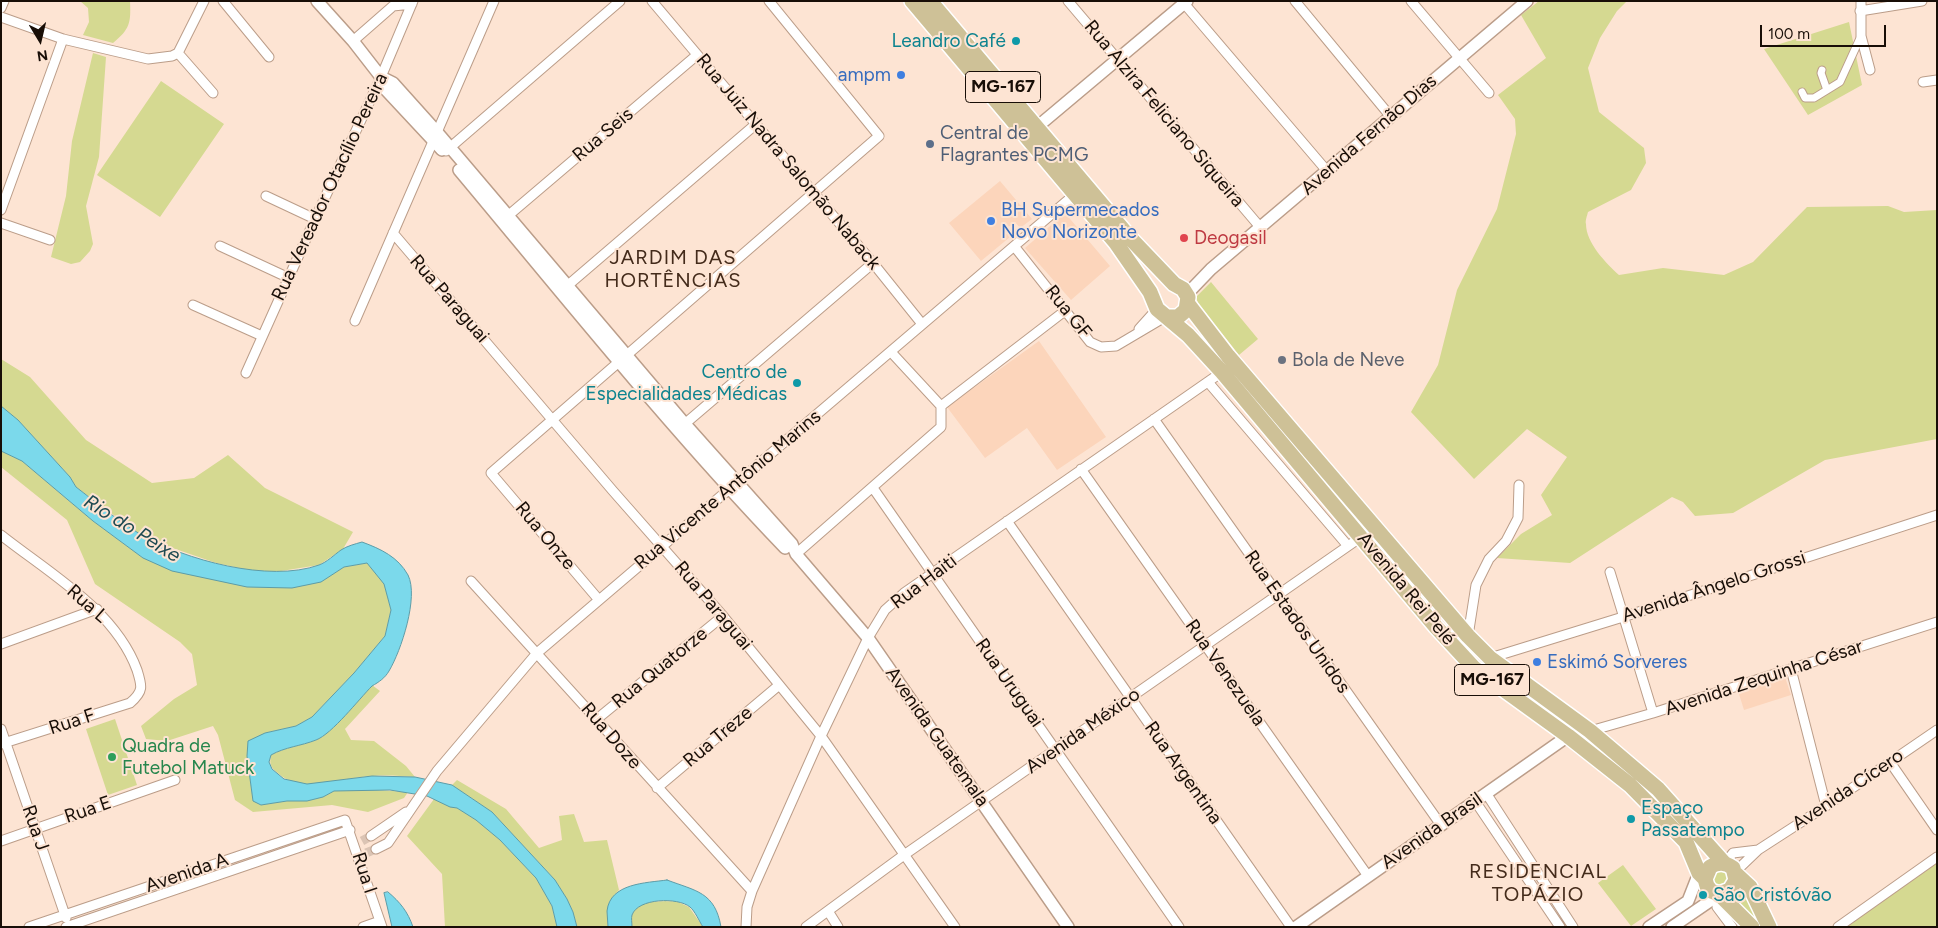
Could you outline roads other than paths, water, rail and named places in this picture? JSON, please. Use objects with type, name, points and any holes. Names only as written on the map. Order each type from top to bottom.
[{"type":"main road","name":"Avenida Rei Pelé","points":[[912,1],[1116,243],[1161,311],[1188,335],[1222,372],[1436,626],[1474,668],[1568,736],[1630,785],[1686,842],[1711,891],[1718,894],[1752,927]]},
{"type":"main road","name":"Avenida Rei Pelé","points":[[930,1],[1132,239],[1182,292],[1228,356],[1468,636],[1490,658],[1590,731],[1658,788],[1730,868],[1750,887],[1769,927]]},
{"type":"main road","points":[[1168,285],[1182,292],[1183,314],[1178,317],[1161,311],[1159,290],[1168,285]]},
{"type":"main road","points":[[1704,874],[1714,864],[1730,868],[1734,886],[1730,890],[1718,894]]},
{"type":"street","points":[[1,8],[4,1]]},
{"type":"street","points":[[1,18],[63,39],[148,60],[175,54],[204,1]]},
{"type":"street","points":[[222,1],[269,57]]},
{"type":"street","points":[[317,1],[353,41],[381,77],[386,90],[435,136],[622,358]]},
{"type":"street","points":[[355,321],[494,1]]},
{"type":"street","points":[[447,150],[620,1]]},
{"type":"street","name":"Rua Juiz Nadra Salomão Naback","points":[[652,1],[873,263],[922,324]]},
{"type":"street","points":[[552,419],[879,136],[768,1]]},
{"type":"street","name":"Rua Alzira Feliciano Siqueira","points":[[1068,1],[1260,227]]},
{"type":"street","points":[[1295,1],[1391,117]]},
{"type":"street","points":[[1411,1],[1489,93]]},
{"type":"street","name":"Avenida Fernão Dias","points":[[1182,292],[1527,1]]},
{"type":"street","points":[[1870,70],[1861,36],[1860,6],[1922,1]]},
{"type":"street","points":[[353,41],[393,6],[412,2]]},
{"type":"street","name":"Rua Vereador Otacílio Pereira","points":[[246,373],[381,77],[412,2]]},
{"type":"street","points":[[1037,127],[1184,2],[1327,171]]},
{"type":"street","points":[[1802,92],[1805,98],[1814,98],[1840,82],[1861,36]]},
{"type":"street","points":[[1,210],[63,39]]},
{"type":"street","points":[[175,54],[213,93]]},
{"type":"street","name":"Rua Seis","points":[[505,219],[697,55]]},
{"type":"street","points":[[1822,70],[1821,73],[1827,90]]},
{"type":"street","points":[[1923,82],[1937,80]]},
{"type":"street","points":[[567,286],[756,124]]},
{"type":"street","name":"Rua Vicente Antônio Marins","points":[[376,849],[388,842],[437,771],[537,653],[1074,195]]},
{"type":"street","points":[[266,196],[315,219]]},
{"type":"street","points":[[505,219],[567,286],[622,358]]},
{"type":"street","points":[[1,223],[50,240]]},
{"type":"street","name":"Rua Paraguai","points":[[393,233],[723,616],[778,686],[821,736],[954,927]]},
{"type":"street","points":[[220,246],[288,278]]},
{"type":"street","name":"Rua GF","points":[[1014,246],[1090,342],[1101,347],[1116,346],[1134,334],[1161,311]]},
{"type":"street","points":[[681,427],[873,263]]},
{"type":"street","points":[[193,305],[262,336]]},
{"type":"street","points":[[941,406],[1066,310]]},
{"type":"street","points":[[796,554],[941,427],[941,406],[891,352]]},
{"type":"street","name":"Avenida Guatemala","points":[[622,358],[786,549],[796,554],[868,638],[1068,927]]},
{"type":"street","name":"Rua Haiti","points":[[746,927],[747,907],[752,891],[821,736],[868,638],[886,610],[904,593],[932,573],[1222,372]]},
{"type":"street","points":[[1208,382],[1348,546]]},
{"type":"street","name":"Rua Onze","points":[[552,419],[491,473],[599,600]]},
{"type":"street","name":"Rua Estados Unidos","points":[[1154,419],[1442,824]]},
{"type":"street","name":"Rua Venezuela","points":[[1081,469],[1368,876]]},
{"type":"street","points":[[1468,636],[1476,585],[1489,559],[1506,540],[1518,518],[1519,485]]},
{"type":"street","name":"Rua Uruguai","points":[[873,488],[1179,927]]},
{"type":"street","name":"Avenida Ângelo Grossi","points":[[1490,658],[1623,617],[1937,514]]},
{"type":"street","name":"Rua Argentina","points":[[1007,521],[1291,927]]},
{"type":"street","name":"Rua L","points":[[1,535],[5,542],[97,609],[130,652],[142,684],[140,695]]},
{"type":"street","name":"Avenida México","points":[[806,927],[904,855],[1361,537]]},
{"type":"street","points":[[1610,572],[1653,714]]},
{"type":"street","name":"Rua Doze","points":[[471,581],[752,891]]},
{"type":"street","points":[[1,644],[97,609]]},
{"type":"street","name":"Rua Quatorze","points":[[597,719],[723,616]]},
{"type":"street","name":"Avenida Zequinha César","points":[[1590,731],[1653,714],[1937,622]]},
{"type":"street","points":[[1791,669],[1826,806]]},
{"type":"street","name":"Rua Treze","points":[[657,788],[778,686]]},
{"type":"street","name":"Rua F","points":[[4,743],[130,703],[140,695]]},
{"type":"street","name":"Rua J","points":[[1,729],[4,743],[68,926]]},
{"type":"street","name":"Avenida Cícero","points":[[1730,868],[1826,806],[1937,730]]},
{"type":"street","name":"Avenida Brasil","points":[[1296,927],[1568,736]]},
{"type":"street","points":[[1890,762],[1937,830]]},
{"type":"street","name":"Rua E","points":[[1,840],[175,780]]},
{"type":"street","points":[[1486,793],[1573,927]]},
{"type":"street","points":[[1475,801],[1560,927]]},
{"type":"street","name":"Rua Vicente Antônio Marins","points":[[371,836],[410,809]]},
{"type":"street","name":"Rua I","points":[[346,820],[359,843],[381,924]]},
{"type":"street","name":"Avenida A","points":[[29,927],[346,820]]},
{"type":"street","name":"Avenida A","points":[[68,926],[350,830]]},
{"type":"street","name":"Avenida Cícero","points":[[1730,868],[1733,853],[1758,850]]},
{"type":"street","points":[[1838,927],[1937,857]]},
{"type":"street","points":[[228,859],[232,871]]},
{"type":"street","points":[[1649,927],[1688,901],[1704,874]]},
{"type":"street","points":[[1532,886],[1542,879]]},
{"type":"street","points":[[1672,927],[1718,894]]},
{"type":"street","points":[[1718,894],[1717,907],[1732,927]]},
{"type":"street","points":[[828,911],[838,927]]},
{"type":"street","points":[[362,927],[381,924]]},
{"type":"water","name":"Rio do Peixe","points":[[1,406],[18,420],[70,477],[76,487],[132,529],[159,544],[203,560],[252,570],[299,570],[319,565],[343,549],[362,542],[394,558],[408,575],[411,585],[411,596],[410,610],[403,638],[389,671],[382,680],[372,686],[330,731],[316,740],[271,755],[269,762],[272,769],[284,779],[307,784],[372,776],[415,777],[452,785],[492,812],[555,880],[567,899],[577,927],[557,927],[552,906],[536,878],[500,840],[476,820],[457,808],[450,807],[427,796],[390,790],[334,791],[323,797],[307,801],[287,801],[261,805],[253,801],[247,756],[248,741],[265,733],[296,726],[312,717],[354,673],[385,636],[391,610],[384,584],[367,563],[344,567],[321,582],[292,588],[247,587],[172,571],[143,558],[93,521],[22,461],[1,451]]},
{"type":"water","points":[[667,880],[703,894],[714,906],[721,927],[703,927],[690,907],[677,902],[659,901],[650,902],[636,909],[632,916],[632,927],[608,927],[607,911],[615,895],[630,886]]},
{"type":"water","points":[[388,892],[403,908],[413,927],[392,927],[384,893]]},
{"type":"tunnel","points":[[362,841],[371,836]]},
{"type":"tunnel","points":[[366,853],[376,849]]},
{"type":"place","name":"Leandro Café","points":[[1016,41]]},
{"type":"place","name":"ampm","points":[[901,75]]},
{"type":"place","name":"Central de Flagrantes PCMG","points":[[930,144]]},
{"type":"place","name":"BH Supermecados Novo Norizonte","points":[[991,221]]},
{"type":"place","name":"Deogasil","points":[[1184,238]]},
{"type":"place","name":"Bola de Neve","points":[[1282,360]]},
{"type":"place","name":"Centro de Especialidades Médicas","points":[[797,383]]},
{"type":"place","name":"Eskimó Sorveres","points":[[1537,662]]},
{"type":"place","name":"Quadra de Futebol Matuck","points":[[112,757]]},
{"type":"place","name":"Espaço Passatempo","points":[[1631,819]]},
{"type":"place","name":"São Cristóvão","points":[[1703,895]]},
{"type":"district","name":"JARDIM DAS HORTÊNCIAS","points":[[673,270]]},
{"type":"district","name":"RESIDENCIAL TOPÁZIO","points":[[1538,884]]}]
